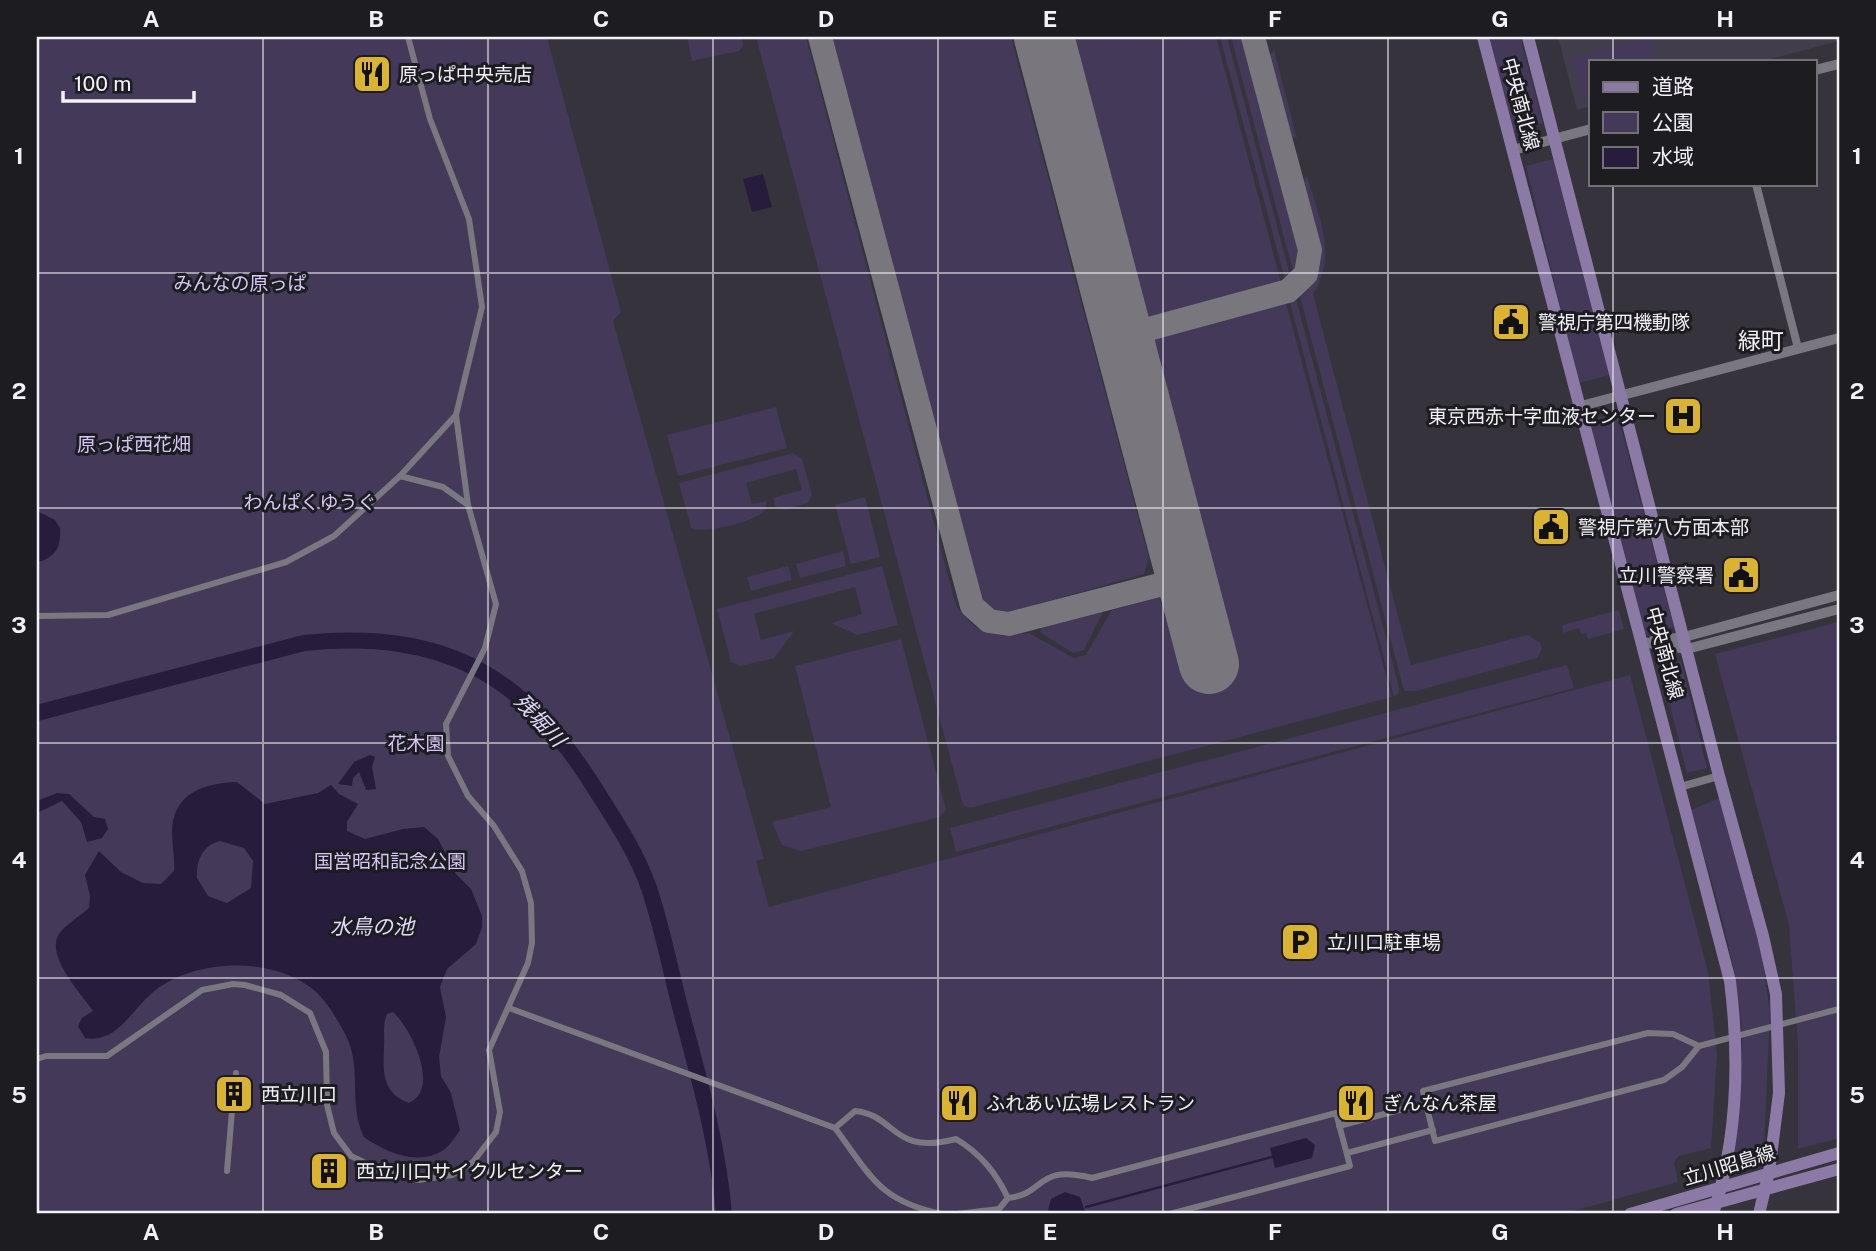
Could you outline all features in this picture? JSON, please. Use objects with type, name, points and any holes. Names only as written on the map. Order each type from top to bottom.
[{"type":"main road","name":"中央南北線","points":[[1483,37],[1723,948],[1734,1007],[1737,1052],[1731,1146],[1715,1208]]},
{"type":"main road","name":"中央南北線","points":[[1528,37],[1776,994],[1779,1093],[1769,1172],[1759,1214]]},
{"type":"main road","name":"立川昭島線","points":[[1630,1214],[1839,1153]]},
{"type":"main road","name":"立川昭島線","points":[[1676,1214],[1715,1208],[1765,1190],[1839,1169]]},
{"type":"street","points":[[37,1059],[115,1053],[202,990],[233,984],[281,995],[310,1013],[327,1052],[327,1105],[334,1133],[351,1156],[386,1173],[419,1180],[452,1175],[473,1162],[496,1132],[500,1112],[489,1050],[528,964],[532,943],[531,903],[522,871],[494,826],[457,779],[448,756],[446,724],[482,651],[496,604],[468,505],[456,415],[482,307],[469,219],[430,119],[408,37]]},
{"type":"street","points":[[1816,70],[1839,65]]},
{"type":"street","points":[[1513,150],[1589,130]]},
{"type":"street","points":[[1757,186],[1798,348]]},
{"type":"street","points":[[1581,406],[1839,338]]},
{"type":"street","points":[[37,616],[108,615],[286,562],[334,536],[400,477],[456,415]]},
{"type":"street","points":[[400,477],[443,487],[468,505]]},
{"type":"street","points":[[1685,643],[1839,595]]},
{"type":"street","points":[[1642,642],[1685,643],[1839,609]]},
{"type":"street","points":[[1681,787],[1719,776]]},
{"type":"street","points":[[509,1008],[835,1128],[883,1191],[916,1209],[942,1214]]},
{"type":"street","points":[[1702,1046],[1673,1034],[1648,1033],[1423,1091],[1435,1141],[1664,1080],[1682,1067],[1702,1046],[1839,1009]]},
{"type":"street","points":[[234,1089],[236,1073]]},
{"type":"street","points":[[227,1171],[233,1099]]},
{"type":"street","points":[[1339,1126],[1426,1103]]},
{"type":"street","points":[[835,1128],[855,1111],[866,1112],[901,1138],[931,1146],[956,1139],[976,1151],[999,1180],[1008,1198]]},
{"type":"street","points":[[957,1214],[999,1209],[1008,1198],[1020,1197],[1044,1177],[1059,1173],[1092,1178],[1336,1113],[1350,1166],[1170,1214]]},
{"type":"street","points":[[1347,1153],[1433,1130]]},
{"type":"street","points":[[999,1209],[1005,1214]]},
{"type":"shaded area","points":[[1558,37],[1839,37],[1839,41],[1767,60],[1589,60],[1589,107],[1577,110]]},
{"type":"green space","name":"国営昭和記念公園","points":[[37,37],[547,37],[621,312],[613,321],[764,859],[756,861],[769,907],[1630,675],[1708,972],[1717,1055],[1711,1148],[1679,1156],[1674,1162],[1678,1182],[1562,1214],[37,1214]]},
{"type":"green space","points":[[687,37],[742,37],[743,46],[739,51],[692,61]]},
{"type":"green space","points":[[756,37],[806,37],[954,598],[958,609],[975,627],[1003,636],[1029,633],[1074,658],[1086,655],[1111,611],[1159,596],[1181,671],[1236,657],[1154,337],[1161,330],[1284,296],[1392,697],[970,808],[963,805]]},
{"type":"green space","points":[[830,37],[1011,37],[1149,558],[1144,574],[1006,613],[996,612],[980,601]]},
{"type":"green space","points":[[1072,37],[1216,37],[1282,286],[1159,319],[1148,316]]},
{"type":"green space","points":[[1220,37],[1227,37],[1291,279],[1286,283]]},
{"type":"green space","points":[[1231,37],[1245,37],[1299,241],[1301,259],[1294,275]]},
{"type":"green space","points":[[1488,37],[1520,37],[1543,123],[1512,131]]},
{"type":"green space","points":[[1650,37],[1657,60],[1589,60],[1589,97],[1582,99],[1571,58]]},
{"type":"green space","points":[[1274,50],[1297,139],[1284,132],[1265,60]]},
{"type":"green space","points":[[1553,159],[1609,375],[1579,383],[1526,166]]},
{"type":"green space","points":[[1307,176],[1321,221],[1325,251],[1320,280],[1313,294],[1411,665],[1528,635],[1540,643],[1542,649],[1537,658],[1416,691],[1405,691],[1403,687],[1298,289],[1307,279],[1313,255],[1309,227],[1298,189]]},
{"type":"green space","points":[[1294,291],[1399,687],[1399,693],[1394,697],[1288,295]]},
{"type":"green space","points":[[776,407],[787,448],[678,476],[667,435]]},
{"type":"green space","points":[[1617,413],[1674,627],[1645,635],[1590,420]]},
{"type":"green space","points":[[793,453],[802,459],[812,494],[808,503],[785,510],[775,506],[773,498],[802,490],[796,469],[746,483],[752,504],[766,501],[766,509],[762,514],[718,528],[691,528],[679,483]]},
{"type":"green space","points":[[865,497],[880,557],[851,564],[835,505]]},
{"type":"green space","points":[[843,551],[846,566],[800,578],[796,564]]},
{"type":"green space","points":[[788,566],[792,580],[751,591],[747,577]]},
{"type":"green space","points":[[882,566],[898,625],[857,635],[831,623],[862,614],[855,587],[754,614],[761,640],[794,631],[774,658],[741,666],[731,662],[717,609]]},
{"type":"green space","points":[[1619,610],[1624,629],[1588,639],[1586,633],[1581,634],[1579,628],[1563,633],[1562,625]]},
{"type":"green space","points":[[1103,612],[1084,650],[1073,653],[1040,632],[1042,627]]},
{"type":"green space","points":[[1839,622],[1839,1138],[1798,1149],[1798,1045],[1789,925],[1715,654]]},
{"type":"green space","points":[[901,639],[946,810],[940,817],[801,851],[782,845],[772,822],[831,807],[795,666]]},
{"type":"green space","points":[[1681,661],[1707,768],[1687,773],[1660,666]]},
{"type":"green space","points":[[1567,665],[1574,688],[956,852],[950,828]]},
{"type":"green space","points":[[1720,798],[1761,951],[1770,1012],[1764,1149],[1734,1157],[1742,1070],[1738,992],[1727,939],[1691,810]]},
{"type":"water","points":[[763,174],[772,207],[752,212],[743,179]]},
{"type":"water","points":[[37,511],[55,520],[60,528],[60,541],[56,550],[38,562]]},
{"type":"water","points":[[370,755],[375,757],[372,767],[376,789],[366,790],[359,772],[353,778],[352,786],[338,784],[354,762]]},
{"type":"water","name":"水鳥の池","points":[[237,782],[265,804],[318,793],[331,785],[339,794],[358,804],[347,822],[347,831],[365,839],[403,829],[424,827],[438,839],[456,874],[471,889],[482,916],[482,927],[476,944],[447,969],[440,987],[446,1017],[439,1057],[441,1076],[451,1093],[460,1130],[442,1151],[412,1157],[391,1152],[364,1137],[356,1110],[353,1057],[343,1030],[328,1005],[313,989],[270,969],[228,966],[187,974],[152,993],[114,1031],[96,1039],[85,1038],[78,1026],[82,1018],[93,1011],[60,963],[56,943],[59,934],[89,908],[90,896],[85,875],[99,851],[121,872],[143,883],[161,884],[174,871],[172,833],[173,819],[178,808],[192,793]],"holes":[[[220,841],[244,848],[253,861],[251,888],[227,903],[208,896],[197,878],[201,855],[209,846]],[[393,1012],[408,1031],[423,1072],[423,1085],[418,1096],[409,1103],[394,1094],[384,1073],[385,1023],[387,1014]]]},
{"type":"water","points":[[57,793],[69,794],[94,817],[105,819],[108,829],[102,838],[87,842],[81,822],[62,801],[37,813],[37,801]]},
{"type":"water","points":[[1306,1138],[1315,1145],[1312,1158],[1275,1168],[1270,1148]]},
{"type":"water","points":[[1065,1192],[1080,1197],[1086,1214],[1047,1214],[1051,1199]]},
{"type":"waterway","name":"残堀川","points":[[37,713],[304,643],[354,641],[399,644],[440,653],[477,669],[511,690],[542,719],[571,753],[620,829],[644,875],[658,918],[706,1109],[724,1214]]},
{"type":"waterway","points":[[1086,1207],[1272,1157]]},
{"type":"taxiway","points":[[820,37],[972,606],[989,621],[1009,624],[1186,578]]},
{"type":"taxiway","points":[[1123,336],[1288,291],[1306,274],[1310,250],[1253,37]]},
{"type":"runway","points":[[1044,37],[1209,664]]},
{"type":"place","name":"原っぱ中央売店","points":[[372,74]]},
{"type":"place","name":"警視庁第四機動隊","points":[[1511,322]]},
{"type":"place","name":"東京西赤十字血液センター","points":[[1683,416]]},
{"type":"place","name":"警視庁第八方面本部","points":[[1551,527]]},
{"type":"place","name":"立川警察署","points":[[1741,575]]},
{"type":"place","name":"立川口駐車場","points":[[1300,942]]},
{"type":"place","name":"西立川口","points":[[234,1094]]},
{"type":"place","name":"ふれあい広場レストラン","points":[[959,1103]]},
{"type":"place","name":"ぎんなん茶屋","points":[[1356,1103]]},
{"type":"place","name":"西立川口サイクルセンター","points":[[329,1171]]},
{"type":"district","name":"緑町","points":[[1761,340]]},
{"type":"park label","name":"みんなの原っぱ","points":[[240,283]]},
{"type":"park label","name":"原っぱ西花畑","points":[[134,444]]},
{"type":"park label","name":"わんぱくゆうぐ","points":[[310,502]]},
{"type":"park label","name":"花木園","points":[[416,743]]}]
